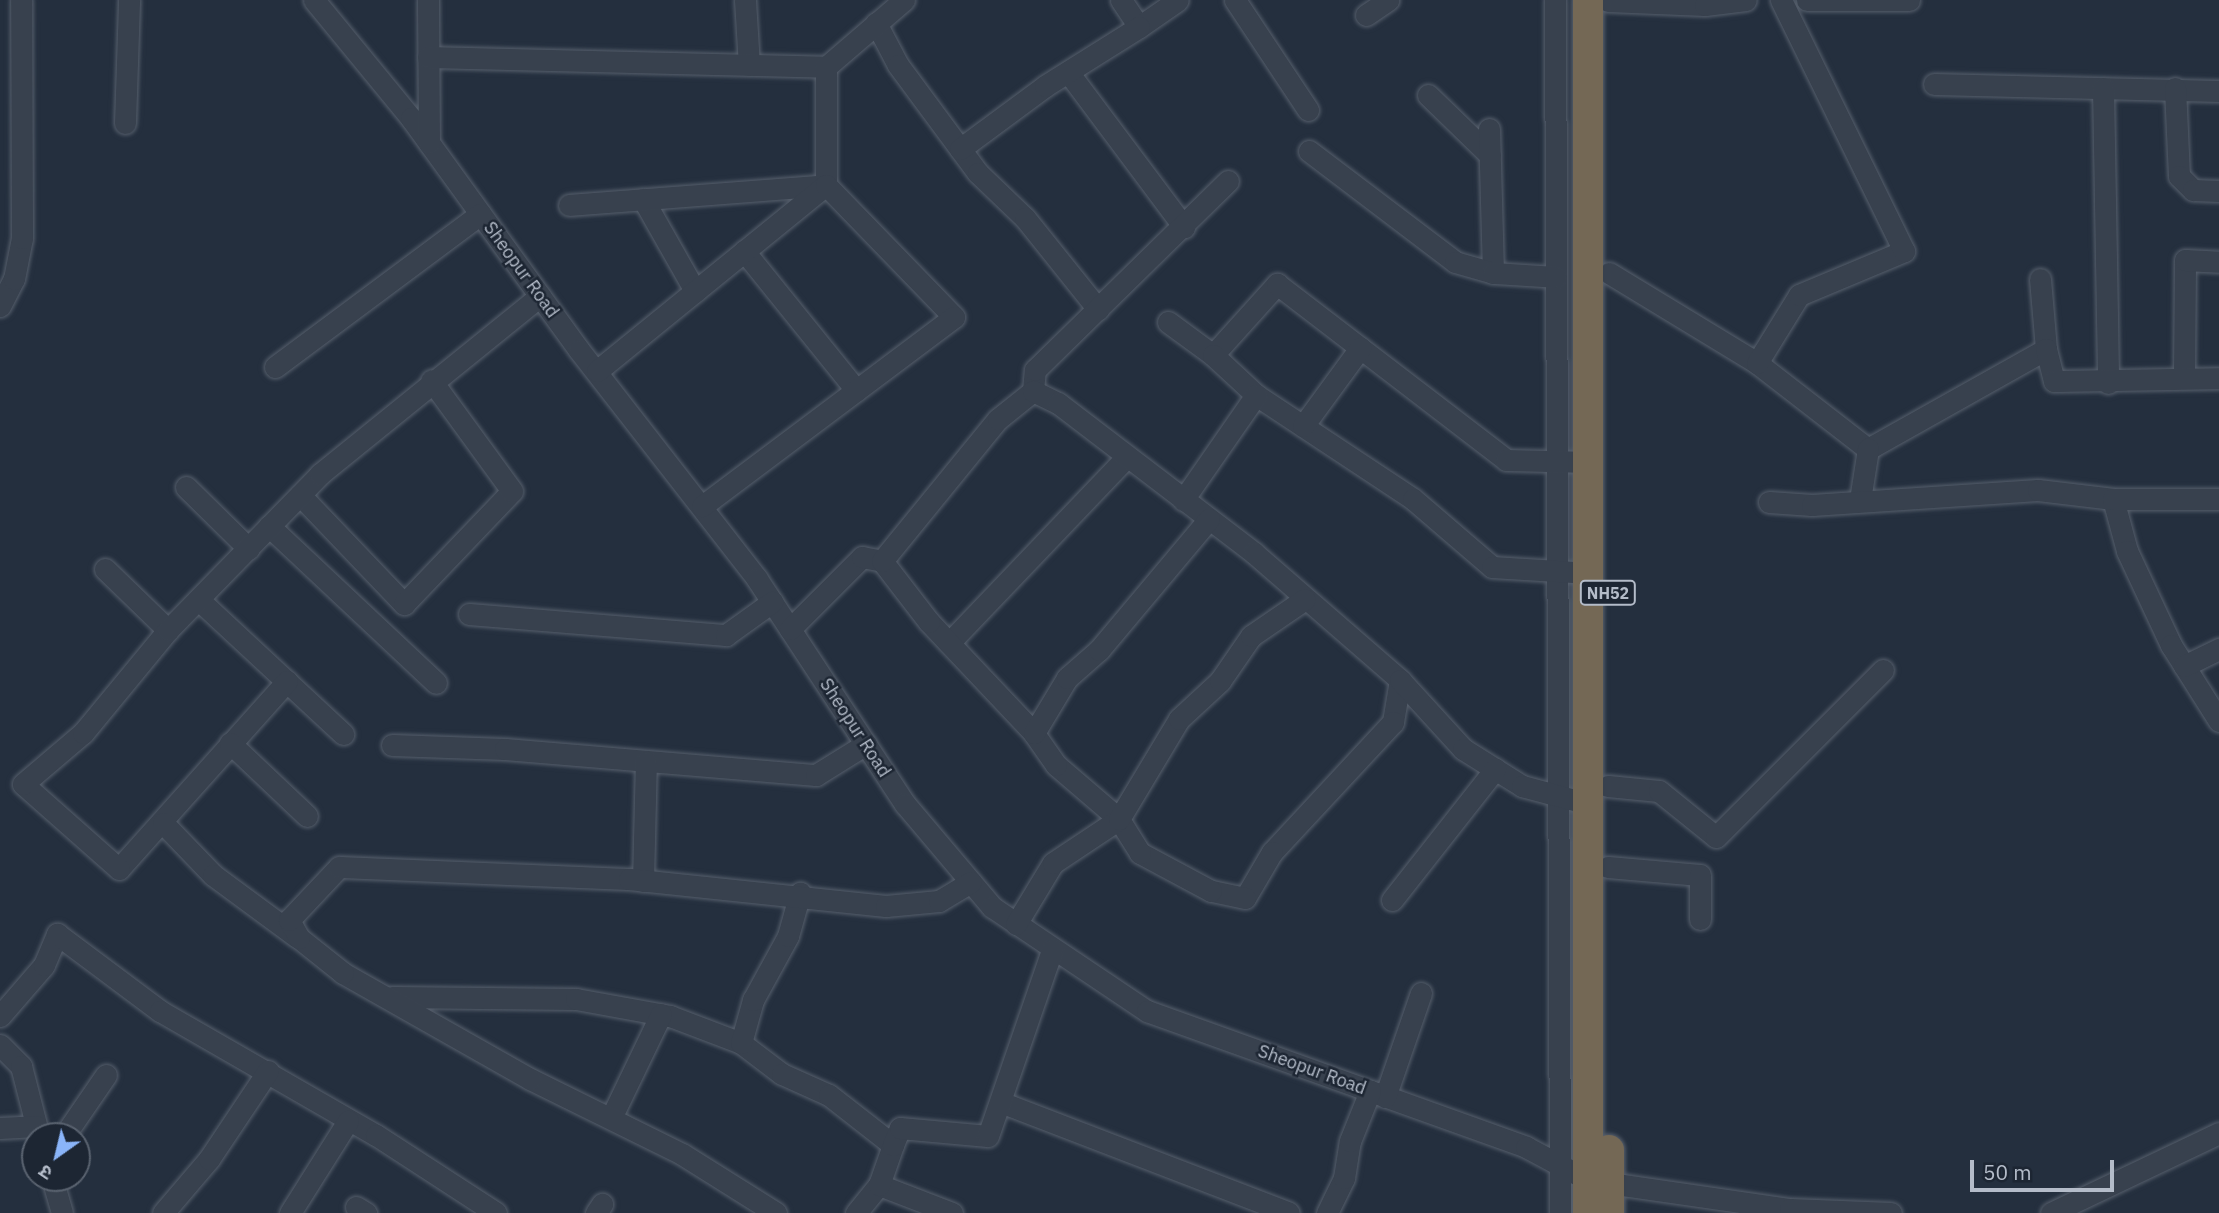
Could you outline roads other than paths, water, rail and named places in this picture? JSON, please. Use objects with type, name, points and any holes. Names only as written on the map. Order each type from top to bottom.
[{"type":"highway","name":"NH52","points":[[1588,1213],[1602,1193],[1608,867],[1586,796],[1609,273],[1601,0]]},
{"type":"highway","name":"NH52","points":[[1601,0],[1586,796],[1602,1193]]},
{"type":"street","points":[[1,305],[23,237],[21,0]]},
{"type":"street","points":[[125,123],[128,0]]},
{"type":"street","name":"Sheopur Road","points":[[314,0],[429,143],[540,296],[702,506],[772,602],[905,804],[971,882],[1016,924],[1147,1011],[1378,1094],[1560,1164],[1602,1193]]},
{"type":"street","points":[[428,0],[429,143]]},
{"type":"street","points":[[744,0],[749,65]]},
{"type":"street","points":[[428,57],[826,67],[904,0]]},
{"type":"street","points":[[1121,0],[1139,27]]},
{"type":"street","points":[[960,149],[1068,72],[1178,0]]},
{"type":"street","points":[[1236,0],[1308,110]]},
{"type":"street","points":[[1366,15],[1388,0]]},
{"type":"street","points":[[1555,0],[1556,572],[1586,796],[1560,1164],[1560,1213]]},
{"type":"street","points":[[1601,0],[1705,5],[1746,0]]},
{"type":"street","points":[[1757,363],[1800,295],[1904,251],[1781,0]]},
{"type":"street","points":[[1807,0],[1909,0]]},
{"type":"street","points":[[876,23],[898,65],[960,149],[1098,309]]},
{"type":"street","points":[[702,506],[954,317],[826,185],[826,67]]},
{"type":"street","points":[[1068,72],[1184,227]]},
{"type":"street","points":[[1934,84],[2219,91]]},
{"type":"street","points":[[2104,88],[2108,383]]},
{"type":"street","points":[[2175,88],[2179,176],[2193,190],[2219,191]]},
{"type":"street","points":[[1428,95],[1490,155]]},
{"type":"street","points":[[1489,129],[1493,273]]},
{"type":"street","points":[[1309,151],[1455,262],[1493,273],[1556,276]]},
{"type":"street","points":[[882,561],[998,419],[1033,391],[1035,370],[1228,181]]},
{"type":"street","points":[[569,205],[826,185]]},
{"type":"street","points":[[597,371],[826,185]]},
{"type":"street","points":[[643,199],[695,291]]},
{"type":"street","points":[[275,367],[480,214]]},
{"type":"street","points":[[744,251],[856,390]]},
{"type":"street","points":[[2185,377],[2185,260],[2219,262]]},
{"type":"street","points":[[1609,273],[1757,363],[1868,449]]},
{"type":"street","points":[[2040,279],[2046,349],[2054,381],[2108,383],[2185,377],[2219,378]]},
{"type":"street","points":[[1213,355],[1277,284],[1506,460],[1591,463]]},
{"type":"street","points":[[287,681],[230,743],[163,823],[118,869],[23,784],[83,733],[168,630],[300,495],[431,380],[540,296]]},
{"type":"street","points":[[1168,322],[1213,355],[1256,395],[1412,499],[1492,567],[1590,573]]},
{"type":"street","points":[[1303,426],[1360,348]]},
{"type":"street","points":[[1868,449],[2046,349]]},
{"type":"street","points":[[300,495],[404,604],[512,491],[431,380]]},
{"type":"street","points":[[1033,391],[1058,403],[1209,519],[1399,680],[1464,749],[1522,786],[1586,796],[1660,791],[1716,837],[1883,670]]},
{"type":"street","points":[[1183,500],[1256,395]]},
{"type":"street","points":[[1860,500],[1868,449]]},
{"type":"street","points":[[949,643],[1127,457]]},
{"type":"street","points":[[186,487],[249,549]]},
{"type":"street","points":[[1769,502],[2038,490],[2113,499],[2219,499]]},
{"type":"street","points":[[2113,499],[2127,551],[2184,666],[2219,721]]},
{"type":"street","points":[[1034,733],[1067,678],[1099,650],[1209,519]]},
{"type":"street","points":[[269,526],[436,683]]},
{"type":"street","points":[[790,629],[862,557],[882,561],[949,643],[1034,733],[1055,765],[1119,819],[1140,853],[1211,891],[1245,898],[1272,852],[1393,722],[1399,680]]},
{"type":"street","points":[[105,569],[168,630]]},
{"type":"street","points":[[1016,924],[1053,863],[1119,819],[1179,719],[1220,681],[1251,636],[1305,599]]},
{"type":"street","points":[[199,600],[343,734]]},
{"type":"street","points":[[469,614],[726,635],[772,602]]},
{"type":"street","points":[[2184,666],[2219,649]]},
{"type":"street","points":[[230,743],[307,816]]},
{"type":"street","points":[[392,745],[816,775],[866,744]]},
{"type":"street","points":[[643,881],[646,762]]},
{"type":"street","points":[[1392,900],[1495,769]]},
{"type":"street","points":[[163,823],[213,875],[386,997],[530,1079],[611,1118],[776,1213]]},
{"type":"street","points":[[299,938],[289,920],[339,867],[643,881],[800,894],[886,906],[939,901],[971,882]]},
{"type":"street","points":[[1608,867],[1700,875],[1700,919]]},
{"type":"street","points":[[741,1043],[753,1000],[788,936],[800,894]]},
{"type":"street","points":[[0,1016],[44,965],[57,934],[160,1011],[268,1071],[496,1213]]},
{"type":"street","points":[[856,1213],[878,1185],[900,1128],[988,1136],[1003,1103],[1052,950]]},
{"type":"street","points":[[1327,1213],[1344,1178],[1350,1141],[1378,1094],[1421,993]]},
{"type":"street","points":[[386,997],[576,999],[662,1014],[741,1043],[782,1074],[829,1094],[893,1145]]},
{"type":"street","points":[[611,1118],[662,1014]]},
{"type":"street","points":[[0,1045],[21,1066],[36,1122]]},
{"type":"street","points":[[163,1213],[209,1159],[268,1071]]},
{"type":"street","points":[[74,1122],[106,1075]]},
{"type":"street","points":[[1003,1103],[1289,1213]]},
{"type":"street","points":[[290,1213],[348,1121]]},
{"type":"street","points":[[0,1128],[21,1130]]},
{"type":"street","points":[[2051,1213],[2219,1133]]},
{"type":"street","points":[[878,1185],[952,1213]]},
{"type":"street","points":[[56,1192],[62,1213]]},
{"type":"street","points":[[1602,1193],[1790,1209],[1891,1213]]}]
